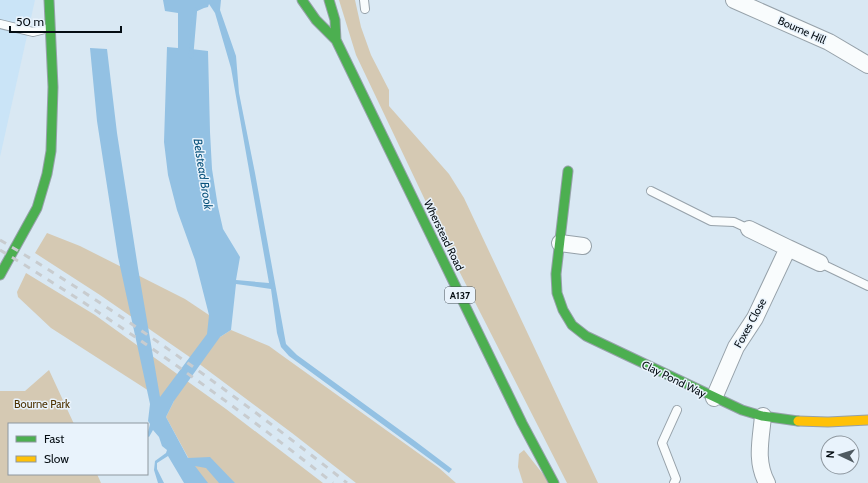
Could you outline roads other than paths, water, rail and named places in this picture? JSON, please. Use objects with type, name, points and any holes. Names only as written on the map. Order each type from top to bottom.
[{"type":"street","points":[[0,276],[37,208],[47,174],[51,150],[53,87],[49,28],[49,0]]},
{"type":"street","name":"A137","points":[[302,0],[316,20],[336,40]]},
{"type":"street","name":"A137","points":[[329,0],[335,20],[336,40]]},
{"type":"street","name":"Bourne Hill","points":[[734,0],[829,42],[868,64]]},
{"type":"street","name":"Wherstead Road","points":[[336,40],[522,423],[554,483]]},
{"type":"street","name":"Clay Pond Way","points":[[568,171],[556,274],[557,293],[563,310],[572,325],[586,336],[740,409],[763,416],[806,421],[845,422],[868,420]]},
{"type":"street","points":[[749,229],[820,263]]},
{"type":"street","points":[[560,243],[583,246]]},
{"type":"street","name":"Foxes Close","points":[[714,398],[736,347],[755,318],[788,248]]},
{"type":"street","points":[[763,416],[759,454],[762,473],[768,483]]},
{"type":"lane","points":[[364,0],[365,9]]},
{"type":"lane","points":[[0,24],[33,32],[49,28]]},
{"type":"lane","points":[[651,191],[711,221],[734,222],[749,229]]},
{"type":"lane","points":[[820,263],[868,286]]},
{"type":"lane","points":[[674,483],[676,479],[662,443],[677,410]]},
{"type":"water","points":[[163,0],[221,0],[220,10],[236,56],[239,93],[286,344],[297,355],[452,469],[449,473],[289,356],[281,347],[277,333],[271,289],[236,284],[231,330],[220,337],[174,401],[166,417],[188,458],[210,457],[235,483],[219,483],[206,468],[195,466],[208,483],[184,483],[168,456],[157,463],[157,469],[164,483],[158,483],[154,470],[155,461],[166,453],[167,450],[162,446],[159,437],[153,430],[148,436],[150,424],[148,421],[150,404],[118,257],[97,121],[90,48],[107,49],[117,133],[160,397],[207,334],[209,315],[195,260],[177,210],[168,175],[164,142],[167,47],[178,48],[178,13],[165,11]],"holes":[[[209,4],[215,13],[231,68],[269,283],[236,280],[240,257],[223,229],[218,207],[212,169],[208,51],[191,49],[193,13],[208,7]]]},
{"type":"waterway","name":"Belstead Brook","points":[[191,56],[195,9]]},
{"type":"railway","points":[[0,240],[90,296],[178,356],[263,418],[347,483]]},
{"type":"railway","points":[[0,250],[86,304],[170,361],[253,421],[333,483]]},
{"type":"park label","name":"Bourne Park","points":[[42,404]]}]
